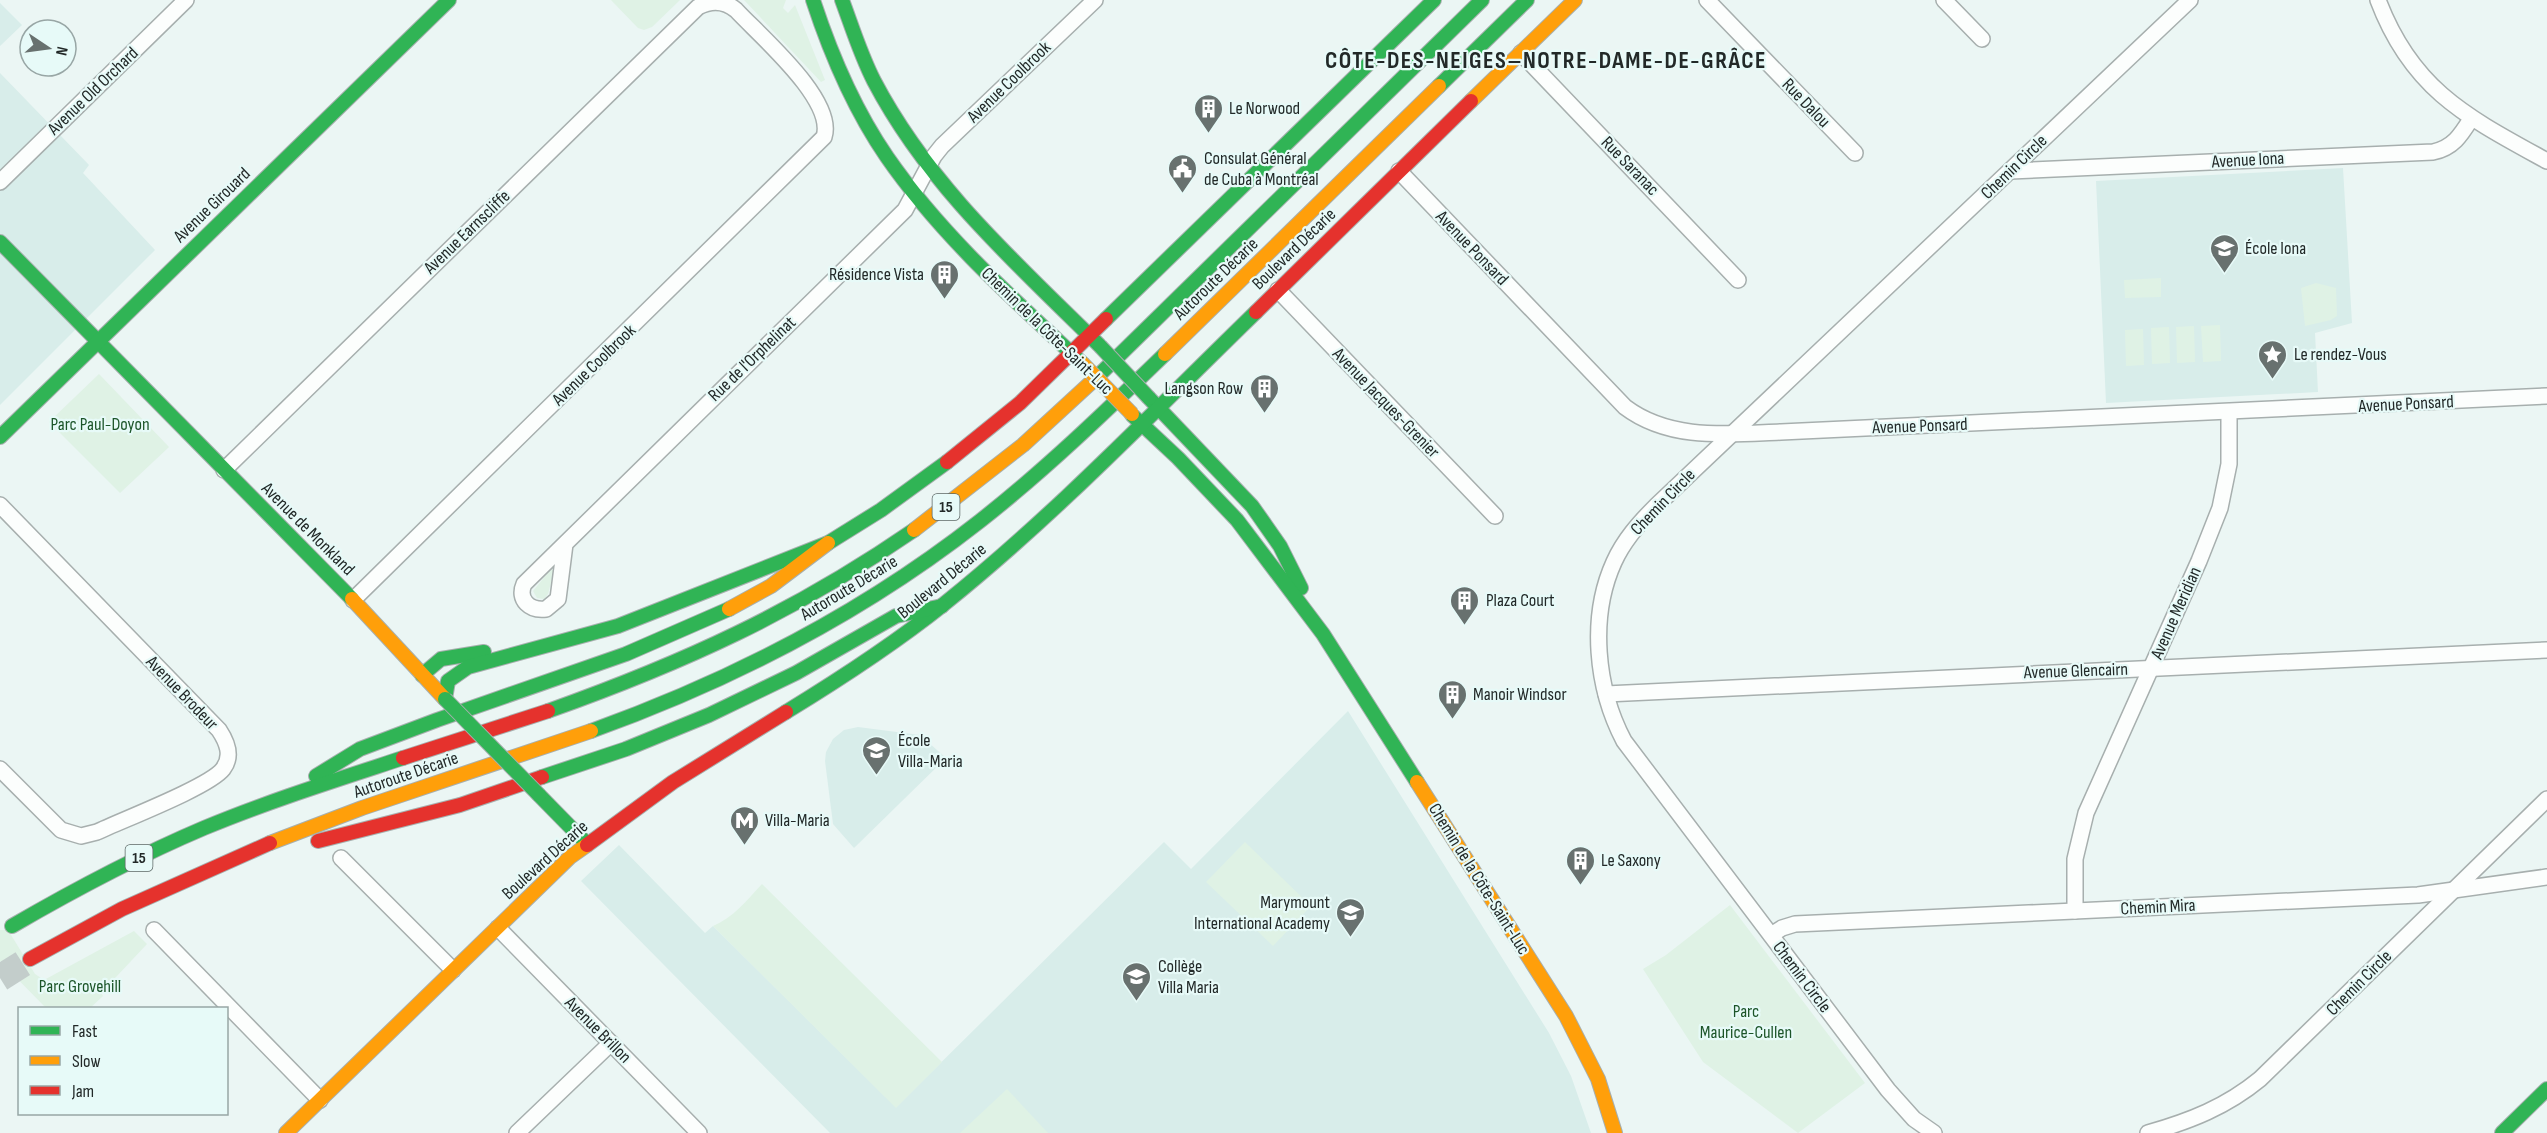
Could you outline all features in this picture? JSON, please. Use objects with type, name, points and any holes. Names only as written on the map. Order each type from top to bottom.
[{"type":"main road","name":"Avenue Girouard","points":[[0,437],[449,0]]},
{"type":"main road","name":"Chemin de la Côte-Saint-Luc","points":[[813,0],[832,54],[849,92],[879,145],[914,194],[952,238],[1237,520],[1323,634],[1566,1016],[1598,1080],[1615,1133]]},
{"type":"main road","name":"Chemin de la Côte-Saint-Luc","points":[[843,0],[873,79],[898,123],[927,166],[968,215],[1095,341],[1223,475],[1276,539],[1323,634]]},
{"type":"main road","points":[[273,802],[360,749],[433,720],[576,672],[698,623],[763,591],[828,543],[881,510],[954,458],[1076,359],[1434,0]]},
{"type":"main road","name":"Autoroute Décarie","points":[[12,926],[62,897],[166,845],[273,802],[577,700],[661,669],[761,623],[888,549],[971,487],[1033,435],[1109,364],[1482,0]]},
{"type":"main road","name":"Autoroute Décarie","points":[[30,959],[124,906],[195,873],[382,802],[538,750],[663,703],[735,672],[851,609],[909,573],[1006,501],[1077,438],[1527,0]]},
{"type":"main road","name":"Boulevard Décarie","points":[[286,1133],[570,857],[673,782],[851,672],[942,606],[1040,521],[1137,419],[1278,290],[1575,0]]},
{"type":"main road","name":"Avenue de Monkland","points":[[0,242],[353,600],[445,699],[587,844]]},
{"type":"main road","points":[[445,699],[448,681],[460,671],[494,658],[618,626],[828,543]]},
{"type":"main road","points":[[195,873],[460,805],[574,768],[654,738],[740,701],[840,650],[896,616],[942,606]]},
{"type":"main road","points":[[422,675],[441,659],[553,644]]},
{"type":"main road","points":[[2502,1133],[2547,1089]]},
{"type":"street","name":"Avenue Old Orchard","points":[[0,182],[186,0]]},
{"type":"street","name":"Avenue Coolbrook","points":[[927,166],[942,146],[1095,0]]},
{"type":"street","name":"Rue Dalou","points":[[1707,0],[1855,153]]},
{"type":"street","points":[[1944,0],[1982,39]]},
{"type":"street","name":"Chemin Circle","points":[[1934,1133],[1916,1128],[1631,752],[1613,719],[1606,694],[1600,658],[1599,622],[1604,592],[1615,561],[1643,519],[2190,0]]},
{"type":"street","points":[[2378,0],[2394,37],[2415,69],[2437,91],[2471,118],[2547,160]]},
{"type":"street","name":"Avenue Coolbrook","points":[[353,600],[824,137],[826,124],[821,107],[802,80],[736,10],[724,2],[714,1]]},
{"type":"street","name":"Avenue Earnscliffe","points":[[224,470],[698,7],[714,1]]},
{"type":"street","name":"Rue Saranac","points":[[1521,53],[1738,280]]},
{"type":"street","name":"Avenue Iona","points":[[2010,171],[2433,152],[2455,142],[2471,118]]},
{"type":"street","name":"Rue de l'Orphelinat","points":[[565,544],[905,210],[927,166]]},
{"type":"street","name":"Avenue Ponsard","points":[[1399,171],[1625,406],[1651,422],[1671,429],[1703,433],[1734,433],[2547,396]]},
{"type":"street","name":"Avenue Jacques-Grenier","points":[[1278,290],[1495,516]]},
{"type":"street","name":"Avenue Meridian","points":[[2075,911],[2075,859],[2082,824],[2199,561],[2220,508],[2229,464],[2229,412]]},
{"type":"street","name":"Avenue Brodeur","points":[[0,505],[213,724],[224,737],[228,750],[224,768],[200,785],[90,835],[71,835],[56,826],[0,769]]},
{"type":"street","name":"Avenue Glencairn","points":[[1606,694],[2547,650]]},
{"type":"street","name":"Chemin Circle","points":[[2148,1133],[2207,1114],[2249,1088],[2547,799]]},
{"type":"street","points":[[341,858],[453,970]]},
{"type":"street","name":"Chemin Mira","points":[[1771,935],[1795,924],[2389,897],[2453,891],[2547,877]]},
{"type":"street","name":"Avenue Brillon","points":[[498,928],[699,1133]]},
{"type":"street","points":[[154,930],[320,1100]]},
{"type":"street","points":[[517,1133],[611,1043]]},
{"type":"shaded area","points":[[0,3],[18,21],[18,29],[0,46]]},
{"type":"shaded area","points":[[0,73],[89,165],[83,173],[155,250],[0,405]]},
{"type":"shaded area","name":"École Iona","points":[[2343,168],[2352,323],[2315,333],[2318,392],[2106,403],[2096,181]]},
{"type":"shaded area","points":[[1348,711],[1549,1033],[1571,1076],[1591,1133],[830,1133],[581,881],[619,845],[705,933],[713,926],[896,1107],[1164,842],[1191,869]]},
{"type":"shaded area","name":"École Villa-Maria","points":[[858,727],[920,735],[946,758],[854,848],[833,824],[825,761],[826,752],[833,739],[844,730]]},
{"type":"green space","points":[[611,0],[680,0],[652,27],[644,30],[638,28]]},
{"type":"green space","points":[[744,0],[786,0],[783,8],[788,13],[795,5],[825,80],[821,82]]},
{"type":"green space","points":[[2161,278],[2161,297],[2125,298],[2124,280]]},
{"type":"green space","points":[[2316,283],[2336,288],[2337,316],[2331,320],[2305,326],[2301,288]]},
{"type":"green space","points":[[2220,325],[2221,361],[2203,362],[2201,326]]},
{"type":"green space","points":[[2194,326],[2195,362],[2177,363],[2176,327]]},
{"type":"green space","points":[[2169,327],[2170,363],[2152,364],[2151,328]]},
{"type":"green space","points":[[2143,329],[2144,365],[2126,366],[2125,330]]},
{"type":"green space","name":"Parc Paul-Doyon","points":[[99,374],[169,447],[120,493],[49,422]]},
{"type":"green space","points":[[551,569],[554,571],[548,594],[544,599],[537,598],[533,591]]},
{"type":"green space","points":[[1245,842],[1311,906],[1273,946],[1206,882]]},
{"type":"green space","points":[[762,884],[942,1062],[896,1108],[713,926],[733,913]]},
{"type":"green space","name":"Parc Maurice-Cullen","points":[[1730,905],[1865,1083],[1798,1133],[1703,1062],[1643,969],[1666,955]]},
{"type":"green space","name":"Parc Grovehill","points":[[0,930],[8,930],[35,974],[44,980],[134,931],[147,944],[101,993],[103,996],[91,1007],[45,1007],[0,961]]},
{"type":"green space","points":[[1007,1089],[1048,1133],[960,1133]]},
{"type":"tunnel","points":[[0,978],[30,959]]},
{"type":"traffic: fast","points":[[0,437],[449,0]]},
{"type":"traffic: fast","points":[[813,0],[854,101],[875,139],[908,186],[954,240],[1082,363]]},
{"type":"traffic: fast","points":[[842,0],[874,81],[896,119],[921,155],[976,222],[1099,345]]},
{"type":"traffic: fast","points":[[1106,319],[1434,0]]},
{"type":"traffic: fast","points":[[1097,377],[1482,0]]},
{"type":"traffic: fast","points":[[1439,86],[1527,0]]},
{"type":"traffic: fast","points":[[0,242],[352,599]]},
{"type":"traffic: fast","points":[[786,712],[847,674],[906,633],[985,570],[1065,499],[1256,312]]},
{"type":"traffic: fast","points":[[1100,346],[1149,398]]},
{"type":"traffic: fast","points":[[591,731],[694,690],[744,667],[794,642],[889,586],[980,521],[1028,482],[1165,354]]},
{"type":"traffic: fast","points":[[1149,398],[1252,506],[1280,546],[1301,588]]},
{"type":"traffic: fast","points":[[1132,415],[1178,458],[1237,520],[1323,634],[1417,782]]},
{"type":"traffic: fast","points":[[445,699],[448,681],[468,667],[618,626],[828,543],[881,510],[947,462]]},
{"type":"traffic: fast","points":[[548,711],[645,674],[737,633],[826,586],[914,530]]},
{"type":"traffic: fast","points":[[542,777],[626,749],[709,715],[796,673],[896,616],[942,606]]},
{"type":"traffic: fast","points":[[316,776],[360,749],[626,654],[729,609]]},
{"type":"traffic: fast","points":[[422,675],[441,659],[484,652]]},
{"type":"traffic: fast","points":[[445,699],[539,795]]},
{"type":"traffic: fast","points":[[12,926],[106,874],[204,828],[278,800],[403,758]]},
{"type":"traffic: fast","points":[[539,795],[587,844]]},
{"type":"traffic: fast","points":[[2502,1133],[2547,1089]]},
{"type":"traffic: slow","points":[[1471,101],[1575,0]]},
{"type":"traffic: slow","points":[[1165,354],[1439,86]]},
{"type":"traffic: slow","points":[[1082,363],[1132,414]]},
{"type":"traffic: slow","points":[[914,530],[1023,445],[1097,377]]},
{"type":"traffic: slow","points":[[729,609],[771,586],[828,543]]},
{"type":"traffic: slow","points":[[352,599],[445,699]]},
{"type":"traffic: slow","points":[[270,843],[362,808],[591,731]]},
{"type":"traffic: slow","points":[[1417,782],[1566,1016],[1598,1079],[1615,1133]]},
{"type":"traffic: slow","points":[[286,1133],[570,857],[587,845]]},
{"type":"traffic: jam","points":[[1256,312],[1471,101]]},
{"type":"traffic: jam","points":[[947,462],[1020,403],[1106,319]]},
{"type":"traffic: jam","points":[[403,758],[548,711]]},
{"type":"traffic: jam","points":[[587,845],[673,782],[786,712]]},
{"type":"traffic: jam","points":[[318,841],[460,805],[542,777]]},
{"type":"traffic: jam","points":[[30,959],[122,909],[270,843]]},
{"type":"place","name":"Le Norwood","points":[[1208,134]]},
{"type":"place","name":"Consulat Général de Cuba à Montréal","points":[[1183,194]]},
{"type":"place","name":"École Iona","points":[[2224,274]]},
{"type":"place","name":"Résidence Vista","points":[[945,300]]},
{"type":"place","name":"Le rendez-Vous","points":[[2273,380]]},
{"type":"place","name":"Langson Row","points":[[1264,414]]},
{"type":"place","name":"Plaza Court","points":[[1465,626]]},
{"type":"place","name":"Manoir Windsor","points":[[1452,720]]},
{"type":"place","name":"École Villa-Maria","points":[[877,776]]},
{"type":"place","name":"Villa-Maria","points":[[744,846]]},
{"type":"place","name":"Le Saxony","points":[[1580,886]]},
{"type":"place","name":"Marymount International Academy","points":[[1351,938]]},
{"type":"place","name":"Collège Villa Maria","points":[[1137,1002]]},
{"type":"district","name":"CÔTE-DES-NEIGES–NOTRE-DAME-DE-GRÂCE","points":[[1546,60]]}]
